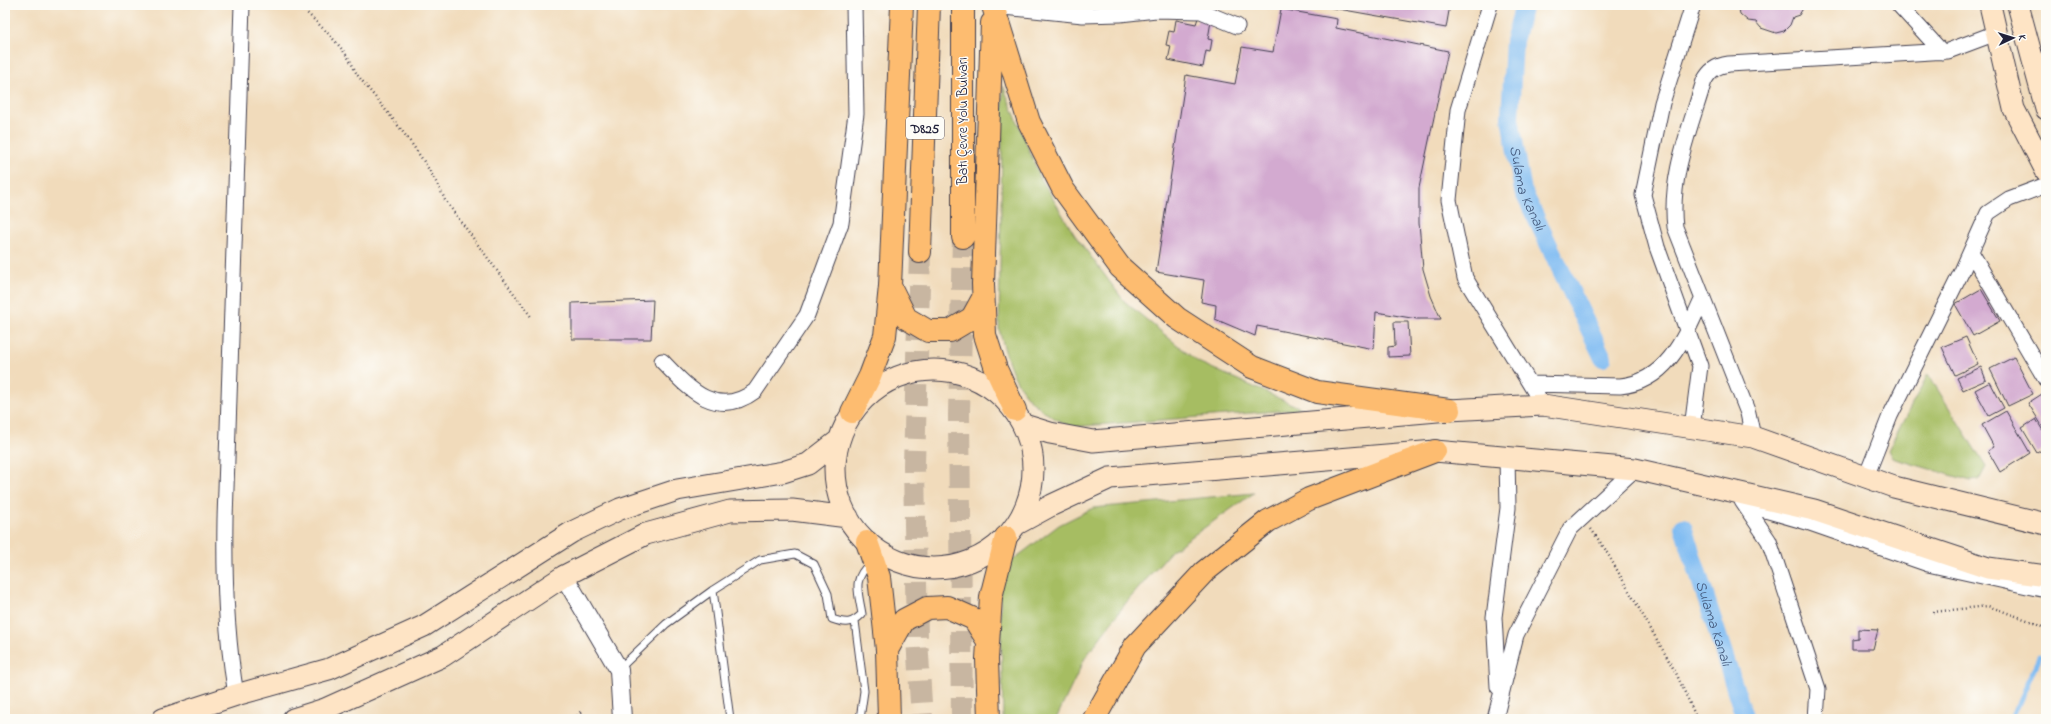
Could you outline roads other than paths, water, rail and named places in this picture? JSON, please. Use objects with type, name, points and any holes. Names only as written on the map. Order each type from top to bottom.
[{"type":"highway","points":[[852,412],[870,376],[885,336],[890,286],[902,5]]},
{"type":"highway","name":"D825","points":[[920,252],[929,5]]},
{"type":"highway","name":"Batı Çevre Yolu Bulvarı","points":[[963,5],[963,237]]},
{"type":"highway","points":[[993,6],[983,298],[985,335],[996,369],[1020,418]]},
{"type":"highway","points":[[993,6],[1029,122],[1063,189],[1120,268],[1177,318],[1252,367],[1317,392],[1449,410]]},
{"type":"highway","points":[[890,286],[906,318],[928,331],[950,331],[972,318],[983,298]]},
{"type":"highway","points":[[1094,719],[1135,646],[1204,572],[1268,521],[1309,499],[1435,451]]},
{"type":"highway","points":[[989,719],[987,659],[991,598],[1012,531]]},
{"type":"highway","points":[[870,551],[879,577],[887,650],[889,719]]},
{"type":"highway","points":[[887,650],[904,620],[927,608],[947,607],[974,619],[988,641]]},
{"type":"main road","points":[[1990,5],[2014,109],[2046,171]]},
{"type":"main road","points":[[2018,5],[2043,104],[2046,108]]},
{"type":"main road","points":[[1012,531],[1029,501],[1034,475],[1032,450],[1020,418],[993,388],[965,373],[933,368],[902,374],[874,389],[852,412],[839,440],[835,467],[838,493],[848,517],[870,551],[923,568],[953,567],[982,556],[1012,531],[1052,505],[1110,478],[1435,451],[1634,469],[1740,498],[1814,510],[1988,568],[2046,576]]},
{"type":"main road","points":[[1020,418],[1050,432],[1094,441],[1449,410],[1544,405],[1753,437],[1894,487],[2046,524]]},
{"type":"main road","points":[[163,719],[236,695],[329,670],[424,626],[572,532],[620,509],[677,490],[783,472],[808,464],[839,440]]},
{"type":"main road","points":[[293,719],[325,708],[443,656],[564,576],[646,534],[730,511],[792,510],[848,517]]},
{"type":"street","points":[[236,695],[228,648],[224,580],[242,5]]},
{"type":"street","points":[[662,361],[689,389],[702,397],[717,402],[744,400],[755,391],[807,315],[841,223],[856,114],[854,5]]},
{"type":"street","points":[[1490,5],[1458,110],[1449,200],[1465,278],[1544,405]]},
{"type":"street","points":[[1692,428],[1700,366],[1657,247],[1643,195],[1662,103],[1693,5]]},
{"type":"street","points":[[1899,5],[1942,52]]},
{"type":"street","points":[[993,6],[1083,15],[1120,14],[1156,10],[1201,11],[1237,26]]},
{"type":"street","points":[[1753,437],[1748,413],[1675,227],[1672,208],[1675,179],[1704,81],[1712,69],[1729,64],[1942,52],[1996,33]]},
{"type":"street","points":[[1866,477],[1890,416],[1971,252],[1988,213],[2009,199],[2046,185]]},
{"type":"street","points":[[1971,252],[2046,380]]},
{"type":"street","points":[[1531,384],[1634,385],[1651,377],[1668,364],[1688,332],[1702,299]]},
{"type":"street","points":[[1499,702],[1494,617],[1508,508],[1507,457]]},
{"type":"street","points":[[1495,719],[1516,636],[1570,529],[1634,469]]},
{"type":"street","points":[[1740,498],[1928,564],[2046,590]]},
{"type":"street","points":[[1740,498],[1769,541],[1772,548],[1818,689],[1816,719]]},
{"type":"street","points":[[564,576],[619,670],[622,719]]},
{"type":"lane","points":[[619,670],[666,624],[713,590],[760,560],[795,554],[814,564],[828,594],[832,619],[846,624],[854,621],[862,614],[858,587],[861,572],[870,551]]},
{"type":"lane","points":[[713,590],[730,719]]},
{"type":"lane","points":[[854,621],[864,691],[860,719]]},
{"type":"waterway","name":"Sulama Kanalı","points":[[1524,5],[1514,41],[1510,118],[1523,191],[1603,358]]},
{"type":"waterway","name":"Sulama Kanalı","points":[[1683,527],[1745,719]]},
{"type":"waterway","points":[[2012,719],[2039,657]]},
{"type":"tunnel","points":[[962,719],[959,415],[963,237]]},
{"type":"tunnel","points":[[920,252],[914,465],[917,639],[922,719]]}]
